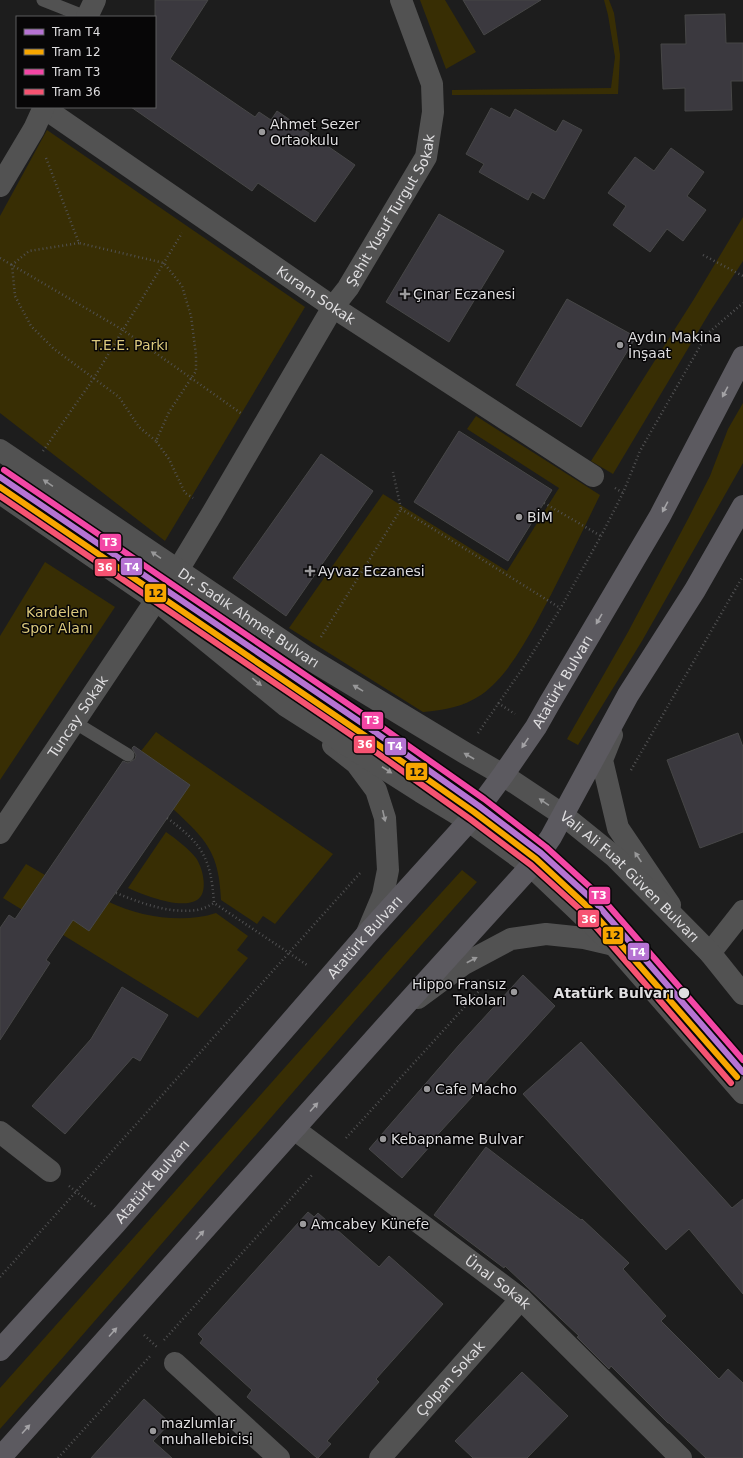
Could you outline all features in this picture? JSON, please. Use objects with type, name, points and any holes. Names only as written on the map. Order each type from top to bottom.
[{"type":"main road","name":"Atatürk Bulvarı","points":[[0,1350],[116,1223],[366,935],[469,821],[536,727],[660,516],[743,357]]},
{"type":"main road","points":[[0,1458],[395,1016],[532,866],[551,837],[628,695],[695,590],[743,506]]},
{"type":"street","points":[[87,16],[95,0]]},
{"type":"street","name":"Şehit Yusuf Turgut Sokak","points":[[178,570],[333,307],[348,288],[426,157],[433,112],[432,84],[401,0]]},
{"type":"street","points":[[2,178],[34,129],[44,108]]},
{"type":"street","name":"Kuram Sokak","points":[[44,108],[333,307],[593,476]]},
{"type":"street","name":"Dr. Sadık Ahmet Bulvarı","points":[[0,450],[308,658],[503,775]]},
{"type":"street","points":[[0,493],[156,600],[356,763],[376,790],[385,818],[388,870],[383,895],[366,935]]},
{"type":"street","name":"Tuncay Sokak","points":[[0,833],[156,600]]},
{"type":"street","points":[[628,695],[602,760],[618,828],[683,924]]},
{"type":"street","points":[[286,706],[469,821],[532,866],[614,945],[743,1093]]},
{"type":"street","name":"Vali Ali Fuat Güven Bulvarı","points":[[503,775],[563,815],[616,857],[710,953],[743,994]]},
{"type":"street","points":[[710,953],[743,911]]},
{"type":"street","points":[[395,1016],[464,964],[511,939],[546,934],[584,938],[614,945]]},
{"type":"street","name":"Ünal Sokak","points":[[294,1129],[521,1299],[681,1458]]},
{"type":"street","points":[[0,1132],[50,1171]]},
{"type":"street","name":"Çolpan Sokak","points":[[380,1458],[521,1299]]},
{"type":"street","points":[[175,1363],[279,1458]]},
{"type":"lane","points":[[43,0],[83,16]]},
{"type":"lane","points":[[74,722],[128,755]]},
{"type":"path","points":[[34,129],[79,243]]},
{"type":"path","points":[[29,470],[94,378],[195,212]]},
{"type":"path","points":[[12,265],[29,251],[79,243],[164,263],[182,286],[191,316],[196,355],[196,371],[169,412],[156,441]]},
{"type":"path","points":[[703,255],[743,276]]},
{"type":"path","points":[[0,258],[122,330],[262,428]]},
{"type":"path","points":[[12,265],[15,296],[31,326],[54,349],[119,396],[139,427],[156,441],[169,459],[185,493],[213,512]]},
{"type":"path","points":[[465,753],[527,662],[560,608],[601,536],[623,492],[640,451],[708,334],[743,303]]},
{"type":"path","points":[[308,658],[401,509],[393,472]]},
{"type":"path","points":[[544,503],[601,536]]},
{"type":"path","points":[[401,509],[560,608]]},
{"type":"path","points":[[629,772],[743,576]]},
{"type":"path","points":[[167,818],[186,832],[198,846],[208,863],[212,880],[214,903]]},
{"type":"path","points":[[0,1277],[361,872]]},
{"type":"path","points":[[116,893],[139,902],[160,908],[175,910],[198,910],[214,903]]},
{"type":"path","points":[[214,903],[328,979]]},
{"type":"path","points":[[163,1342],[491,977]]},
{"type":"path","points":[[50,1171],[116,1223]]},
{"type":"path","points":[[126,1318],[175,1363]]},
{"type":"path","points":[[58,1458],[158,1348]]},
{"type":"green space","points":[[420,0],[445,0],[476,52],[446,69]]},
{"type":"green space","points":[[604,0],[609,0],[614,13],[620,55],[618,94],[452,95],[452,90],[611,88],[615,57]]},
{"type":"green space","name":"T.E.E. Parkı","points":[[47,130],[305,307],[165,541],[0,413],[0,216]]},
{"type":"green space","points":[[743,217],[743,261],[711,310],[613,474],[591,461],[694,299]]},
{"type":"green space","points":[[743,403],[743,463],[642,641],[578,745],[567,739],[628,632],[688,519],[710,476],[728,429]]},
{"type":"green space","points":[[476,416],[600,495],[569,559],[525,643],[498,680],[481,695],[467,702],[453,707],[423,712],[289,628],[383,494],[507,571],[559,488],[467,429]]},
{"type":"green space","name":"Kardelen Spor Alanı","points":[[45,562],[115,607],[0,780],[0,636]]},
{"type":"green space","points":[[156,732],[333,854],[275,924],[263,916],[257,924],[221,900],[217,870],[209,848],[195,830],[173,809],[190,785],[141,751]]},
{"type":"green space","points":[[166,832],[186,847],[199,862],[204,880],[203,892],[201,897],[190,903],[172,902],[153,898],[128,888]]},
{"type":"green space","points":[[26,864],[45,875],[33,892],[89,931],[109,902],[134,912],[162,917],[190,918],[216,913],[248,936],[237,950],[248,958],[198,1018],[3,898]]},
{"type":"green space","points":[[462,870],[477,882],[0,1429],[0,1388]]},
{"type":"building","points":[[155,0],[208,0],[170,59],[255,117],[259,112],[271,120],[277,111],[355,165],[315,222],[258,183],[252,191],[132,108],[156,108]]},
{"type":"building","points":[[463,0],[541,0],[484,35]]},
{"type":"building","points":[[725,14],[726,43],[743,43],[743,81],[731,81],[732,110],[685,111],[685,88],[663,89],[661,44],[686,44],[685,15]]},
{"type":"building","points":[[491,108],[510,118],[515,109],[556,132],[563,120],[582,130],[544,199],[532,192],[528,200],[479,172],[484,164],[466,154]]},
{"type":"building","points":[[671,148],[704,172],[687,196],[706,210],[683,241],[667,229],[650,252],[613,225],[626,206],[608,193],[635,157],[654,171]]},
{"type":"building","points":[[439,214],[504,251],[449,342],[386,302]]},
{"type":"building","points":[[567,299],[636,337],[581,427],[516,385]]},
{"type":"building","points":[[459,431],[552,490],[508,561],[414,502]]},
{"type":"building","points":[[321,454],[373,491],[286,616],[233,578]]},
{"type":"building","points":[[738,733],[743,747],[743,832],[700,848],[667,760]]},
{"type":"building","points":[[134,746],[190,785],[89,931],[73,920],[46,960],[50,963],[0,1040],[0,928],[9,915],[15,919],[123,761],[128,763],[135,759],[136,755],[132,748]]},
{"type":"building","points":[[523,975],[555,1006],[430,1143],[431,1145],[402,1178],[369,1149],[459,1045]]},
{"type":"building","points":[[122,987],[168,1015],[140,1061],[133,1057],[65,1134],[32,1106],[91,1039]]},
{"type":"building","points":[[581,1042],[732,1208],[743,1199],[743,1294],[689,1229],[666,1250],[523,1094]]},
{"type":"building","points":[[486,1147],[581,1220],[582,1219],[629,1263],[623,1269],[666,1316],[661,1321],[719,1379],[728,1369],[743,1383],[743,1458],[706,1458],[668,1423],[611,1366],[609,1369],[577,1337],[579,1336],[505,1266],[504,1268],[434,1215]]},
{"type":"building","points":[[308,1212],[314,1217],[318,1213],[379,1267],[389,1256],[443,1304],[376,1379],[379,1382],[327,1441],[331,1444],[318,1458],[247,1397],[252,1390],[200,1343],[203,1339],[198,1334]]},
{"type":"building","points":[[522,1372],[568,1416],[527,1458],[473,1458],[455,1441]]},
{"type":"building","points":[[144,1399],[170,1423],[153,1441],[172,1458],[91,1458]]},
{"type":"tram line","name":"T3","points":[[4,470],[376,723],[484,799],[546,847],[601,897],[743,1060]]},
{"type":"tram line","name":"T4","points":[[0,477],[372,730],[479,806],[541,853],[595,902],[743,1072]]},
{"type":"tram line","name":"12","points":[[0,487],[367,737],[474,812],[536,859],[589,908],[737,1077]]},
{"type":"tram line","name":"36","points":[[0,496],[363,743],[470,819],[531,865],[584,913],[731,1083]]},
{"type":"place","name":"Ahmet Sezer Ortaokulu","points":[[262,132]]},
{"type":"place","name":"Çınar Eczanesi","points":[[405,294]]},
{"type":"place","name":"Aydın Makina İnşaat","points":[[620,345]]},
{"type":"place","name":"BİM","points":[[519,517]]},
{"type":"place","name":"Ayvaz Eczanesi","points":[[310,571]]},
{"type":"place","name":"Hippo Fransız Takoları","points":[[514,992]]},
{"type":"place","name":"Atatürk Bulvarı","points":[[684,993]]},
{"type":"place","name":"Cafe Macho","points":[[427,1089]]},
{"type":"place","name":"Kebapname Bulvar","points":[[383,1139]]},
{"type":"place","name":"Amcabey Künefe","points":[[303,1224]]},
{"type":"place","name":"mazlumlar muhallebicisi","points":[[153,1431]]}]
